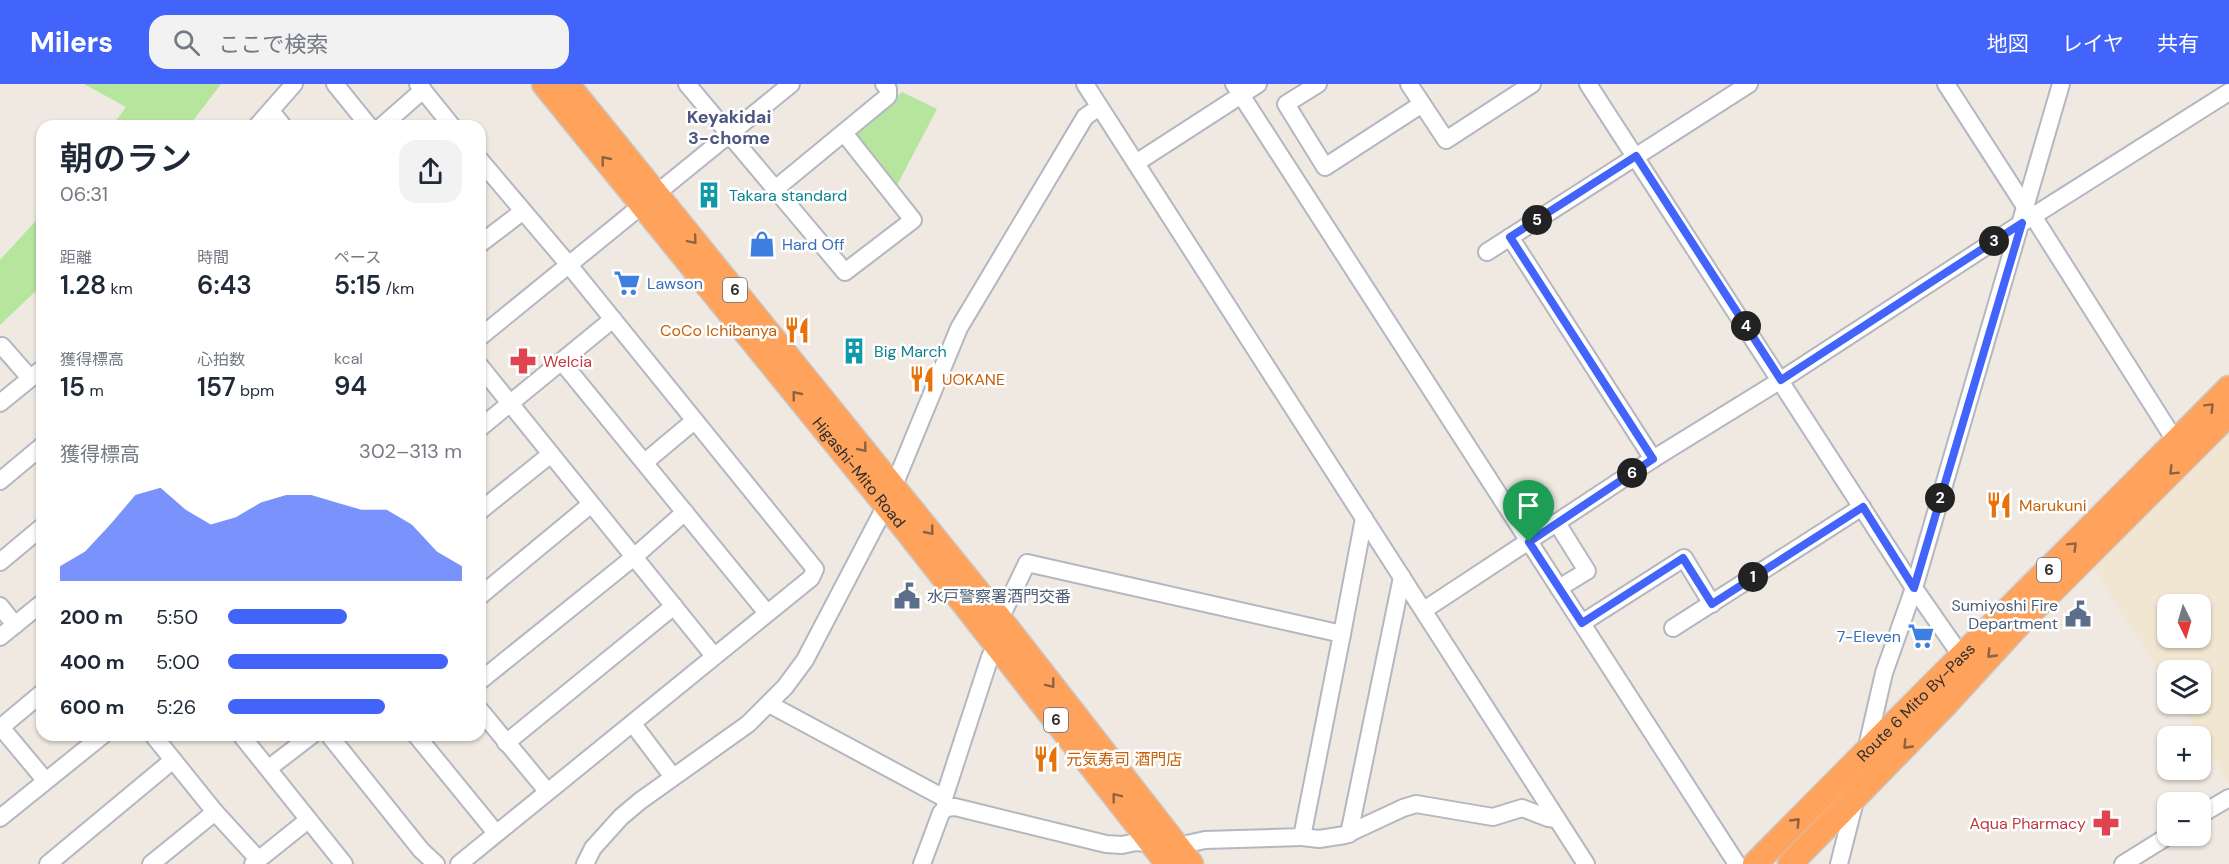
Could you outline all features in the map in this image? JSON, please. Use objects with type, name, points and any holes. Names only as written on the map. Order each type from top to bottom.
[{"type":"highway","name":"Higashi-Mito Road","points":[[544,84],[649,200],[890,495],[1000,619],[1179,858]]},
{"type":"highway","name":"Higashi-Mito Road","points":[[567,84],[649,200]]},
{"type":"highway","name":"Route 6 Mito By-Pass","points":[[1755,864],[2229,388]]},
{"type":"highway","name":"Route 6 Mito By-Pass","points":[[1790,864],[2022,621],[2229,414]]},
{"type":"highway","name":"Higashi-Mito Road","points":[[890,495],[997,644],[1152,844],[1179,858]]},
{"type":"street","points":[[263,120],[294,84]]},
{"type":"street","points":[[335,84],[364,120]]},
{"type":"street","points":[[687,84],[845,273],[913,220],[843,134]]},
{"type":"street","points":[[486,332],[791,84]]},
{"type":"street","points":[[774,190],[888,96],[888,89],[884,84]]},
{"type":"street","points":[[1084,84],[1586,864]]},
{"type":"street","points":[[1136,163],[1237,89],[1257,84]]},
{"type":"street","points":[[1318,84],[1286,104],[1325,167],[1422,104]]},
{"type":"street","points":[[1409,84],[1446,140],[1532,84]]},
{"type":"street","points":[[1588,84],[1914,588],[1962,657]]},
{"type":"street","points":[[1487,252],[1749,84]]},
{"type":"street","points":[[1946,84],[2027,216],[2176,442]]},
{"type":"street","points":[[1839,864],[1884,673],[1914,588],[2027,216],[2061,84]]},
{"type":"street","points":[[388,120],[420,87],[447,120]]},
{"type":"street","points":[[1237,89],[1737,864]]},
{"type":"street","points":[[1424,610],[1653,459],[1781,380],[2027,216],[2229,92]]},
{"type":"street","points":[[585,864],[593,848],[621,818],[748,724],[769,704],[805,660],[890,495],[959,328],[1085,117],[1099,107]]},
{"type":"street","points":[[271,111],[278,120]]},
{"type":"street","points":[[459,864],[811,578],[815,569],[569,265],[486,167]]},
{"type":"street","points":[[486,239],[522,212]]},
{"type":"street","points":[[1510,237],[1653,459]]},
{"type":"street","points":[[486,423],[613,319]]},
{"type":"street","points":[[0,403],[36,374],[2,346]]},
{"type":"street","points":[[562,362],[767,613]]},
{"type":"street","points":[[486,373],[714,656]]},
{"type":"street","points":[[645,462],[694,421]]},
{"type":"street","points":[[0,481],[36,451]]},
{"type":"street","points":[[486,506],[551,454]]},
{"type":"street","points":[[486,591],[591,505]]},
{"type":"street","points":[[1674,628],[1863,507]]},
{"type":"street","points":[[486,676],[634,557],[685,512]]},
{"type":"street","points":[[1302,837],[1364,518]]},
{"type":"street","points":[[1557,523],[1587,571],[1559,588]]},
{"type":"street","points":[[0,562],[36,532]]},
{"type":"street","points":[[1582,623],[1683,558],[1712,604]]},
{"type":"street","points":[[1000,619],[1028,563],[1341,634]]},
{"type":"street","points":[[1349,834],[1402,577]]},
{"type":"street","points":[[0,606],[15,625]]},
{"type":"street","points":[[506,743],[674,606]]},
{"type":"street","points":[[0,637],[36,608]]},
{"type":"street","points":[[922,864],[941,813],[948,804],[990,657],[997,644]]},
{"type":"street","points":[[36,698],[0,727],[45,780]]},
{"type":"street","points":[[769,704],[948,804],[1106,844],[1152,844]]},
{"type":"street","points":[[486,718],[547,791]]},
{"type":"street","points":[[633,724],[674,777]]},
{"type":"street","points":[[0,818],[95,741]]},
{"type":"street","points":[[158,741],[256,861],[308,820]]},
{"type":"street","points":[[246,741],[344,864]]},
{"type":"street","points":[[269,768],[304,741]]},
{"type":"street","points":[[334,741],[421,850],[436,864]]},
{"type":"street","points":[[421,741],[496,833]]},
{"type":"street","points":[[48,864],[173,760]]},
{"type":"street","points":[[2211,809],[2229,798]]},
{"type":"street","points":[[1179,858],[1205,840],[1302,837],[1319,839],[1349,834],[1416,804],[1493,817],[1522,808],[1557,819]]},
{"type":"street","points":[[151,864],[215,812]]},
{"type":"street","points":[[2123,864],[2157,843]]},
{"type":"shaded area","points":[[2229,434],[2229,782],[2211,754],[2211,726],[2193,726],[2185,714],[2211,714],[2211,660],[2157,660],[2157,669],[2093,567]]},
{"type":"green space","points":[[84,84],[221,84],[194,120],[116,120],[126,107]]},
{"type":"green space","points":[[902,92],[937,109],[895,189],[855,139],[855,131]]},
{"type":"green space","points":[[36,221],[36,291],[0,325],[0,260]]},
{"type":"place","name":"Takara standard","points":[[709,195]]},
{"type":"place","name":"Hard Off","points":[[762,244]]},
{"type":"place","name":"Lawson","points":[[627,283]]},
{"type":"place","name":"CoCo Ichibanya","points":[[797,330]]},
{"type":"place","name":"Big March","points":[[854,351]]},
{"type":"place","name":"Welcia","points":[[523,361]]},
{"type":"place","name":"UOKANE","points":[[922,379]]},
{"type":"place","name":"Marukuni","points":[[1999,505]]},
{"type":"place","name":"水戸警察署酒門交番","points":[[907,596]]},
{"type":"place","name":"Sumiyoshi Fire Department","points":[[2078,614]]},
{"type":"place","name":"7-Eleven","points":[[1921,636]]},
{"type":"place","name":"元気寿司 酒門店","points":[[1046,759]]},
{"type":"place","name":"Aqua Pharmacy","points":[[2106,823]]},
{"type":"district","name":"Keyakidai 3-chome","points":[[729,127]]},
{"type":"route","points":[[1636,156],[1781,380],[2022,223],[1914,588],[1863,507],[1712,604],[1683,558],[1582,623],[1529,542],[1653,459],[1510,237],[1636,156]]}]
